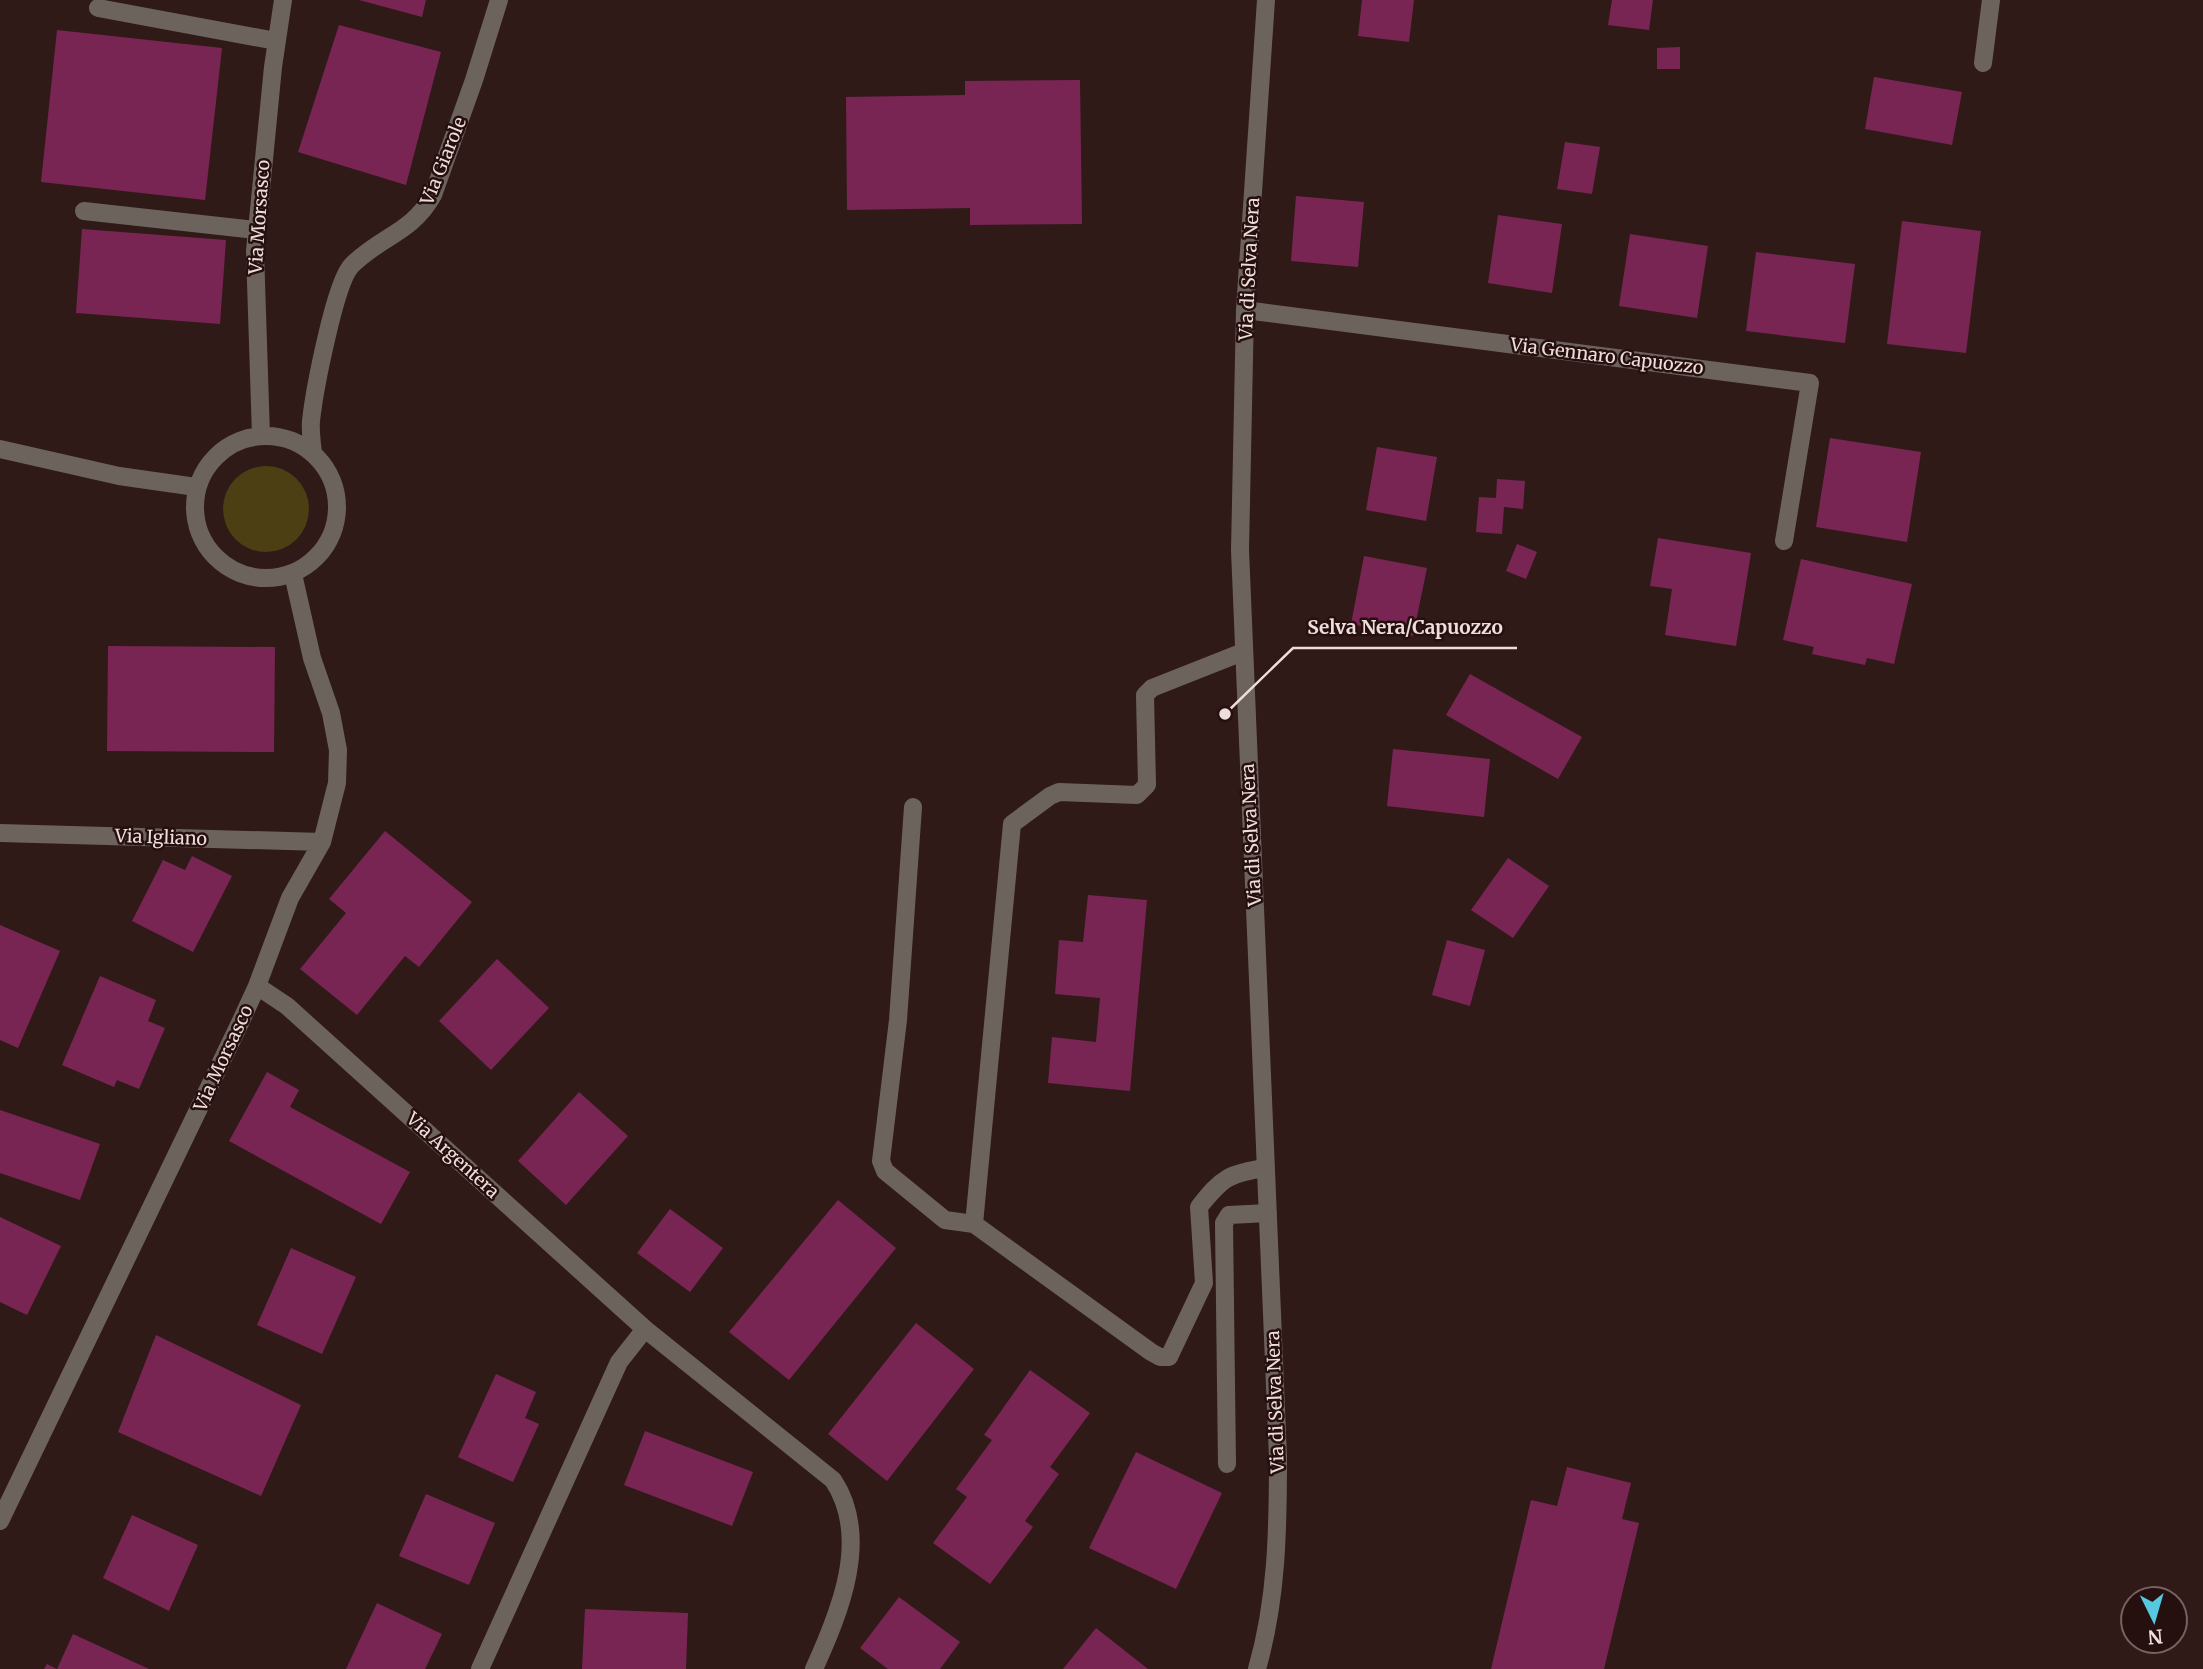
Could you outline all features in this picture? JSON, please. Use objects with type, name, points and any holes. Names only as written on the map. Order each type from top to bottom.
[{"type":"street","name":"Via Morsasco","points":[[261,436],[254,282],[256,230],[276,41],[283,0]]},
{"type":"street","name":"Via Giarole","points":[[313,453],[311,422],[328,330],[344,274],[384,239],[402,232],[429,203],[474,80],[499,0]]},
{"type":"street","name":"Via di Selva Nera","points":[[1257,1669],[1268,1625],[1278,1546],[1278,1457],[1242,652],[1240,538],[1245,310],[1266,0]]},
{"type":"street","points":[[1983,63],[1992,0]]},
{"type":"street","points":[[98,8],[276,41]]},
{"type":"street","points":[[84,211],[256,230]]},
{"type":"street","name":"Via Gennaro Capuozzo","points":[[1245,310],[1810,383],[1784,541]]},
{"type":"street","points":[[261,436],[279,437],[297,443],[313,453],[326,469],[335,488],[337,508],[334,529],[325,547],[311,563],[293,574],[271,579],[248,577],[227,568],[210,552],[198,533],[194,510],[196,487],[206,468],[220,451],[239,441],[261,436]]},
{"type":"street","points":[[0,449],[119,475],[196,487]]},
{"type":"street","name":"Via Morsasco","points":[[0,1521],[257,986],[290,898],[322,842],[337,783],[338,750],[331,713],[312,658],[293,574]]},
{"type":"street","points":[[974,1224],[1013,824],[1059,792],[1137,795],[1143,792],[1147,785],[1146,695],[1152,688],[1242,652]]},
{"type":"street","points":[[914,807],[898,1020],[881,1161],[885,1171],[945,1220],[974,1224],[1151,1352],[1160,1357],[1169,1357],[1204,1283],[1199,1207],[1217,1185],[1238,1172],[1266,1168]]},
{"type":"street","name":"Via Igliano","points":[[0,833],[322,842]]},
{"type":"street","name":"Via Argentera","points":[[257,986],[287,1006],[645,1329],[833,1480],[842,1493],[850,1521],[850,1569],[814,1669]]},
{"type":"street","points":[[1227,1464],[1224,1223],[1229,1215],[1268,1213]]},
{"type":"street","points":[[481,1669],[619,1362],[645,1329]]},
{"type":"shaded area","points":[[266,466],[282,470],[296,479],[305,493],[309,509],[305,525],[296,539],[282,548],[266,552],[250,548],[236,539],[227,525],[223,509],[227,493],[236,479],[250,470]]},
{"type":"building","points":[[359,0],[426,0],[422,17]]},
{"type":"building","points":[[1362,0],[1414,0],[1409,42],[1358,36]]},
{"type":"building","points":[[1612,0],[1653,0],[1649,30],[1608,25]]},
{"type":"building","points":[[339,25],[441,52],[406,185],[298,152]]},
{"type":"building","points":[[57,30],[222,48],[205,200],[41,182]]},
{"type":"building","points":[[1680,47],[1680,69],[1657,69],[1657,48]]},
{"type":"building","points":[[1874,77],[1962,92],[1952,145],[1865,129]]},
{"type":"building","points":[[1080,80],[1082,224],[970,225],[970,208],[847,210],[846,97],[965,95],[965,81]]},
{"type":"building","points":[[1565,142],[1600,147],[1592,194],[1557,189]]},
{"type":"building","points":[[1296,196],[1364,202],[1358,267],[1291,261]]},
{"type":"building","points":[[1498,215],[1562,224],[1552,293],[1488,283]]},
{"type":"building","points":[[1902,221],[1981,231],[1966,353],[1887,344]]},
{"type":"building","points":[[82,229],[226,240],[220,324],[76,313]]},
{"type":"building","points":[[1630,234],[1708,246],[1697,318],[1619,306]]},
{"type":"building","points":[[1756,252],[1855,264],[1845,343],[1746,331]]},
{"type":"building","points":[[1830,438],[1921,452],[1907,542],[1816,527]]},
{"type":"building","points":[[1377,447],[1437,457],[1426,521],[1366,510]]},
{"type":"building","points":[[1497,479],[1525,481],[1523,509],[1504,507],[1502,534],[1476,532],[1479,497],[1496,498]]},
{"type":"building","points":[[1658,538],[1751,553],[1736,646],[1665,635],[1672,589],[1650,586]]},
{"type":"building","points":[[1517,544],[1537,552],[1526,579],[1506,571]]},
{"type":"building","points":[[1364,556],[1427,568],[1413,636],[1351,624]]},
{"type":"building","points":[[1801,559],[1912,584],[1894,664],[1867,658],[1865,665],[1812,654],[1814,647],[1783,640]]},
{"type":"building","points":[[108,646],[275,647],[274,752],[107,751]]},
{"type":"building","points":[[1470,674],[1582,737],[1558,779],[1446,715]]},
{"type":"building","points":[[1393,749],[1490,759],[1484,817],[1387,806]]},
{"type":"building","points":[[385,831],[472,902],[419,967],[405,956],[357,1015],[300,969],[346,913],[329,899]]},
{"type":"building","points":[[192,856],[232,876],[193,952],[132,921],[163,860],[185,870]]},
{"type":"building","points":[[1508,858],[1549,886],[1513,938],[1471,910]]},
{"type":"building","points":[[1088,895],[1147,900],[1130,1091],[1048,1083],[1052,1037],[1096,1042],[1100,998],[1055,994],[1059,940],[1083,942]]},
{"type":"building","points":[[0,925],[60,951],[18,1048],[0,1040]]},
{"type":"building","points":[[1447,940],[1485,950],[1470,1006],[1432,995]]},
{"type":"building","points":[[497,959],[549,1008],[491,1070],[439,1021]]},
{"type":"building","points":[[100,976],[156,1000],[148,1021],[165,1028],[139,1089],[117,1080],[114,1087],[62,1065]]},
{"type":"building","points":[[267,1072],[299,1090],[290,1107],[410,1172],[381,1224],[229,1141]]},
{"type":"building","points":[[579,1092],[628,1136],[566,1205],[518,1161]]},
{"type":"building","points":[[0,1110],[100,1144],[80,1200],[0,1173]]},
{"type":"building","points":[[838,1200],[896,1248],[789,1380],[729,1332]]},
{"type":"building","points":[[670,1209],[723,1248],[690,1292],[637,1253]]},
{"type":"building","points":[[0,1217],[61,1246],[27,1315],[0,1302]]},
{"type":"building","points":[[291,1248],[356,1277],[322,1354],[257,1325]]},
{"type":"building","points":[[916,1323],[974,1369],[887,1481],[828,1434]]},
{"type":"building","points":[[156,1335],[301,1405],[261,1496],[118,1432]]},
{"type":"building","points":[[1030,1370],[1090,1413],[1050,1467],[1059,1474],[1025,1521],[1033,1527],[990,1584],[933,1543],[967,1497],[956,1489],[992,1440],[984,1435]]},
{"type":"building","points":[[496,1374],[536,1392],[525,1418],[539,1424],[513,1482],[458,1457]]},
{"type":"building","points":[[645,1431],[753,1472],[732,1526],[624,1485]]},
{"type":"building","points":[[1136,1452],[1222,1493],[1176,1589],[1089,1548]]},
{"type":"building","points":[[1567,1467],[1631,1483],[1622,1519],[1639,1523],[1604,1669],[1491,1669],[1531,1500],[1557,1506]]},
{"type":"building","points":[[426,1494],[495,1523],[469,1585],[399,1556]]},
{"type":"building","points":[[132,1515],[198,1545],[169,1611],[103,1578]]},
{"type":"building","points":[[899,1597],[960,1642],[940,1669],[888,1669],[860,1648]]},
{"type":"building","points":[[377,1603],[442,1634],[425,1669],[346,1669]]},
{"type":"building","points":[[585,1609],[688,1613],[686,1669],[582,1669]]},
{"type":"building","points":[[1096,1628],[1148,1669],[1063,1669]]},
{"type":"building","points":[[73,1634],[149,1669],[57,1669]]},
{"type":"building","points":[[47,1664],[57,1669],[44,1669]]},
{"type":"place","name":"Selva Nera/Capuozzo","points":[[1225,714]]}]
